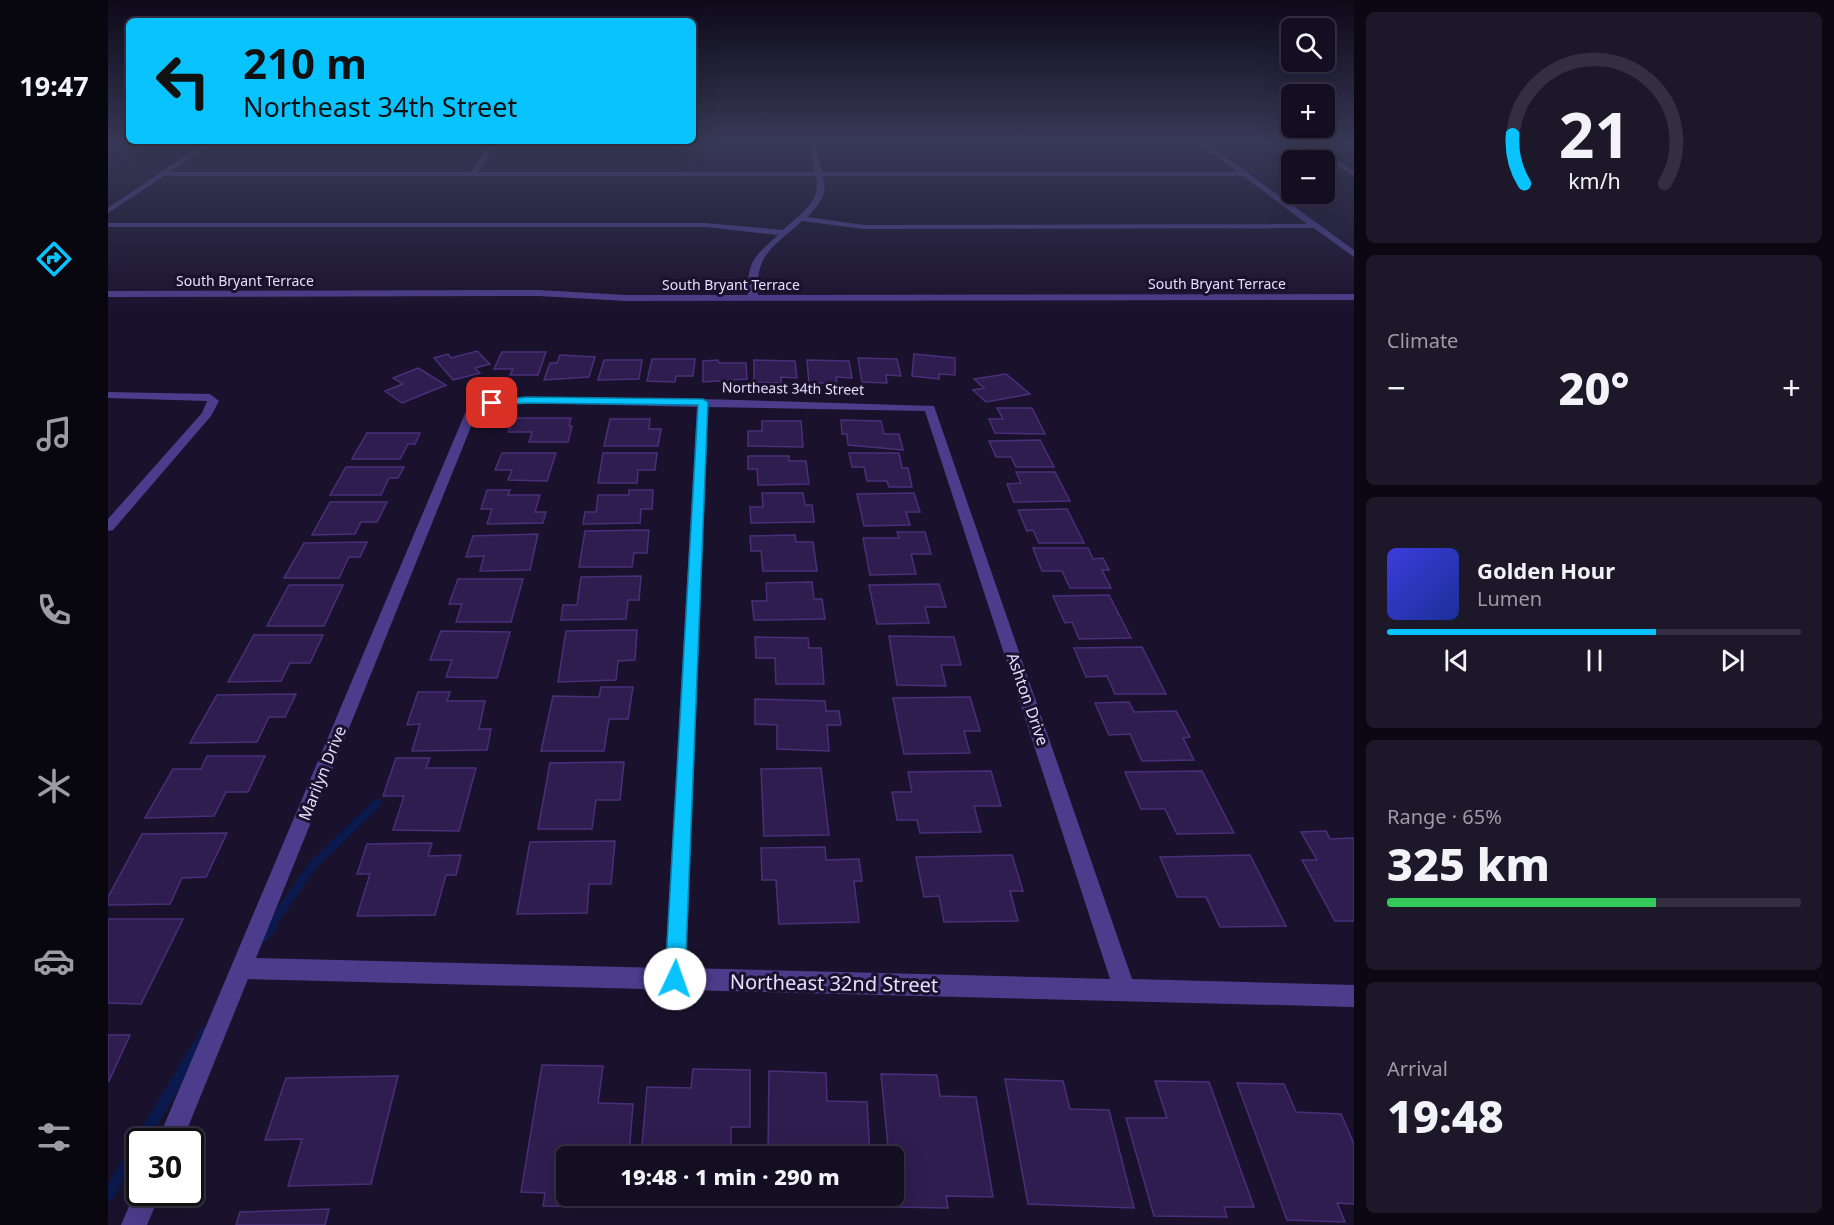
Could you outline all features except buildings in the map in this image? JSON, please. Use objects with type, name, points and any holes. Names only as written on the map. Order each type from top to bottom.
[{"type":"street","points":[[108,211],[126,199]]},
{"type":"street","points":[[753,297],[752,274],[756,261],[818,199]]},
{"type":"street","points":[[1279,199],[1354,254]]},
{"type":"street","points":[[800,218],[864,227],[1316,226]]},
{"type":"street","points":[[108,225],[706,225],[785,233]]},
{"type":"street","name":"South Bryant Terrace","points":[[108,294],[539,293],[626,298],[1354,297]]},
{"type":"street","points":[[108,394],[182,395],[210,397],[213,401],[207,414],[108,527]]},
{"type":"street","name":"Northeast 34th Street","points":[[475,404],[527,400],[930,408]]},
{"type":"street","points":[[675,979],[703,402]]},
{"type":"street","name":"Marilyn Drive","points":[[175,1128],[475,404]]},
{"type":"street","name":"Ashton Drive","points":[[930,408],[1125,990]]},
{"type":"street","name":"Northeast 32nd Street","points":[[242,968],[1354,996]]},
{"type":"street","points":[[134,1225],[142,1206]]},
{"type":"waterway","points":[[271,925],[312,866],[377,803]]},
{"type":"waterway","points":[[262,937],[272,924]]},
{"type":"waterway","points":[[108,1195],[206,1033]]},
{"type":"route","points":[[492,403],[527,400],[703,402],[675,979]]}]
